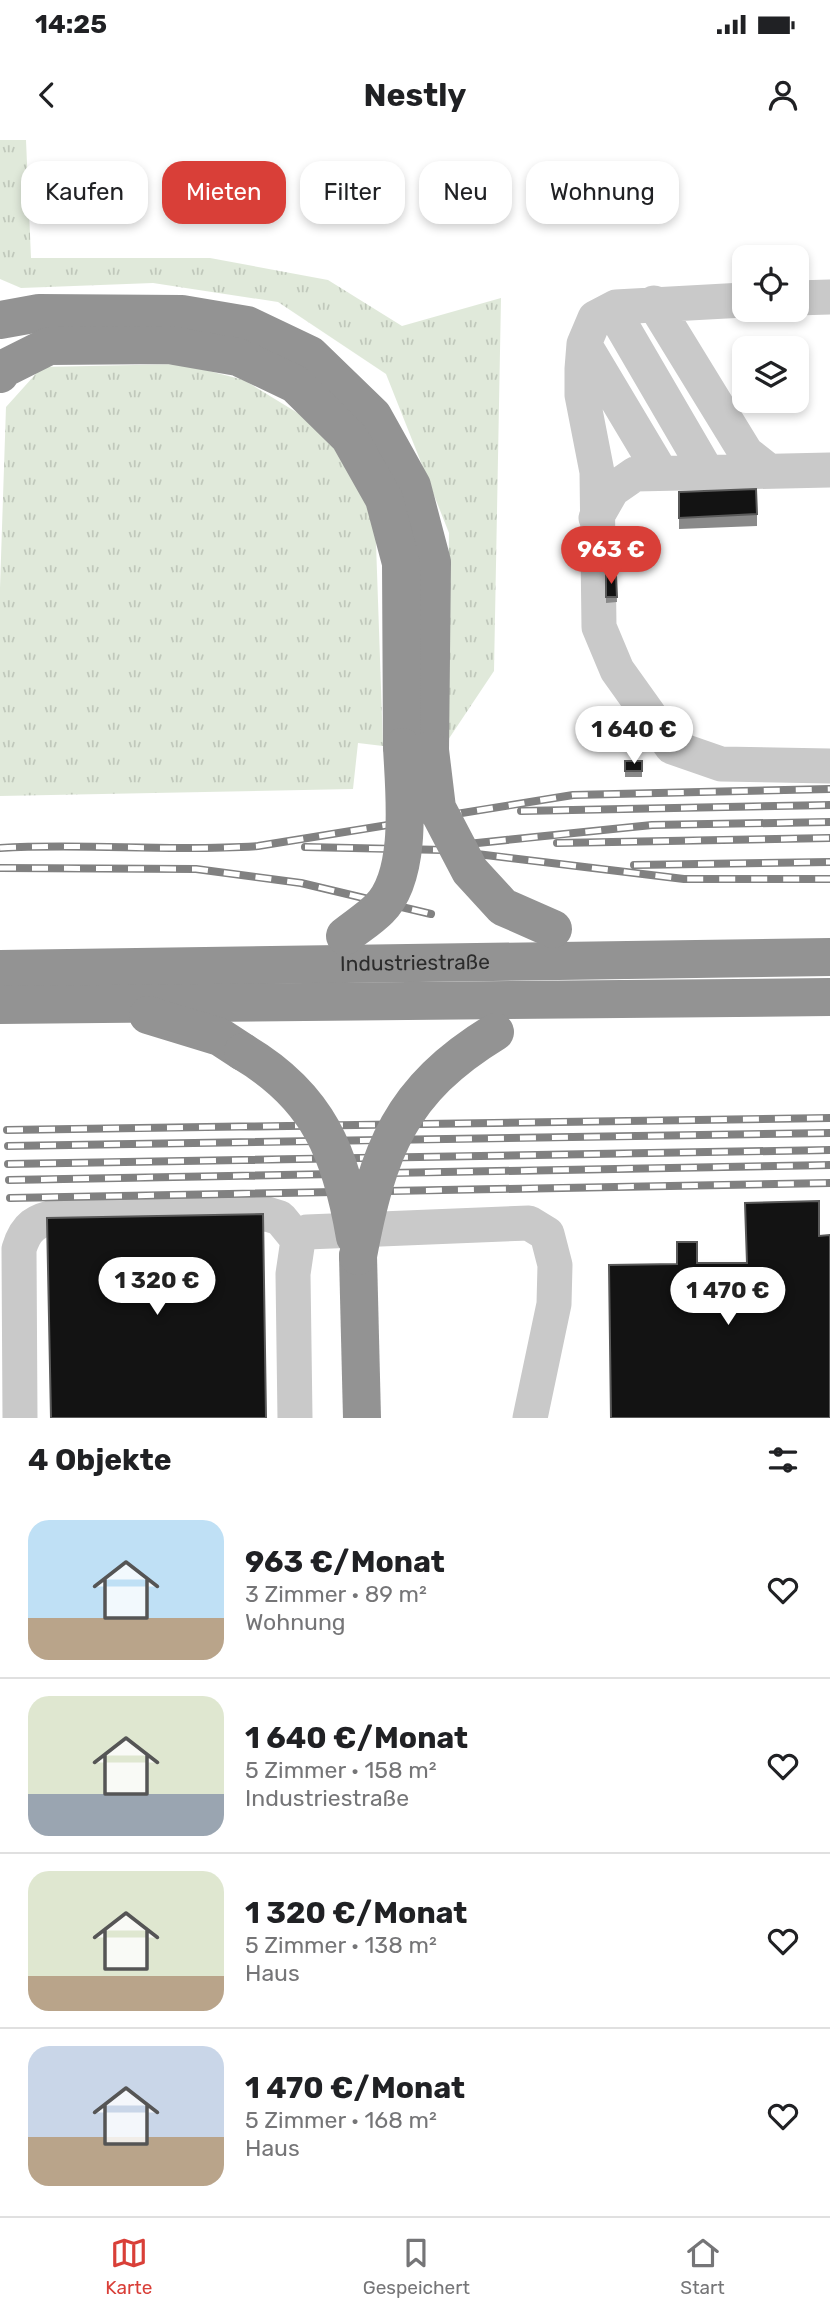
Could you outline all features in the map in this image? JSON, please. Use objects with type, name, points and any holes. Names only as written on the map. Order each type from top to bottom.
[{"type":"highway","points":[[0,320],[39,313],[182,314],[247,326],[310,355],[373,416],[412,486],[432,562],[406,840],[396,877],[382,907],[345,936],[321,944],[122,967]]},
{"type":"highway","points":[[0,337],[49,346],[169,345],[238,357],[295,384],[349,437],[384,499],[401,563],[416,748],[438,808],[470,871],[503,906],[552,929],[608,940],[830,951]]},
{"type":"highway","points":[[0,374],[3,369],[49,346]]},
{"type":"highway","name":"Industriestraße","points":[[0,969],[830,957]]},
{"type":"highway","points":[[358,1256],[378,1168],[391,1137],[425,1086],[462,1052],[516,1022],[733,996]]},
{"type":"highway","name":"Industriestraße","points":[[0,1006],[830,997]]},
{"type":"highway","points":[[102,1004],[177,1022],[220,1037],[266,1066],[291,1089],[323,1130],[347,1190],[358,1256],[362,1418]]},
{"type":"lane","points":[[809,298],[830,297]]},
{"type":"lane","points":[[732,300],[654,303],[612,309],[595,318],[584,344],[582,395],[597,472],[599,627],[617,670],[672,747],[721,764],[830,766]]},
{"type":"lane","points":[[654,303],[746,453],[769,471]]},
{"type":"lane","points":[[612,309],[707,472]]},
{"type":"lane","points":[[584,344],[661,473]]},
{"type":"lane","points":[[596,518],[612,491],[635,474],[830,470]]},
{"type":"lane","points":[[20,1418],[19,1249],[25,1232],[39,1220],[59,1216],[267,1214],[280,1219],[298,1240]]},
{"type":"lane","points":[[295,1418],[293,1274],[298,1240],[307,1232],[489,1223],[529,1223],[547,1234],[555,1265],[554,1304],[530,1418]]},
{"type":"green space","points":[[0,140],[26,140],[27,161],[21,161],[21,224],[30,224],[31,258],[210,258],[328,280],[402,326],[501,298],[494,671],[446,743],[449,533],[386,374],[278,302],[153,283],[21,288],[0,279]]},
{"type":"green space","points":[[182,364],[244,380],[301,415],[343,456],[375,514],[383,746],[358,743],[353,789],[0,796],[0,588],[6,407],[42,367]]},
{"type":"building","points":[[756,489],[757,514],[679,518],[679,492]]},
{"type":"building","points":[[606,575],[616,575],[617,597],[606,597]]},
{"type":"building","points":[[625,761],[642,761],[642,771],[625,771]]},
{"type":"building","points":[[819,1201],[819,1236],[830,1235],[830,1418],[611,1418],[609,1265],[677,1264],[677,1242],[697,1242],[697,1263],[747,1263],[745,1203]]},
{"type":"building","points":[[263,1214],[266,1418],[51,1418],[47,1218]]},
{"type":"railway","points":[[0,848],[258,846],[573,795],[830,789]]},
{"type":"railway","points":[[521,811],[830,805]]},
{"type":"railway","points":[[458,845],[652,825],[830,822]]},
{"type":"railway","points":[[557,843],[830,838]]},
{"type":"railway","points":[[305,847],[444,850],[684,879],[830,879]]},
{"type":"railway","points":[[634,865],[830,862]]},
{"type":"railway","points":[[0,868],[196,869],[301,883],[431,914]]},
{"type":"railway","points":[[7,1130],[830,1118]]},
{"type":"railway","points":[[8,1146],[830,1133]]},
{"type":"railway","points":[[8,1164],[830,1150]]},
{"type":"railway","points":[[9,1180],[830,1165]]},
{"type":"railway","points":[[10,1198],[830,1183]]}]
